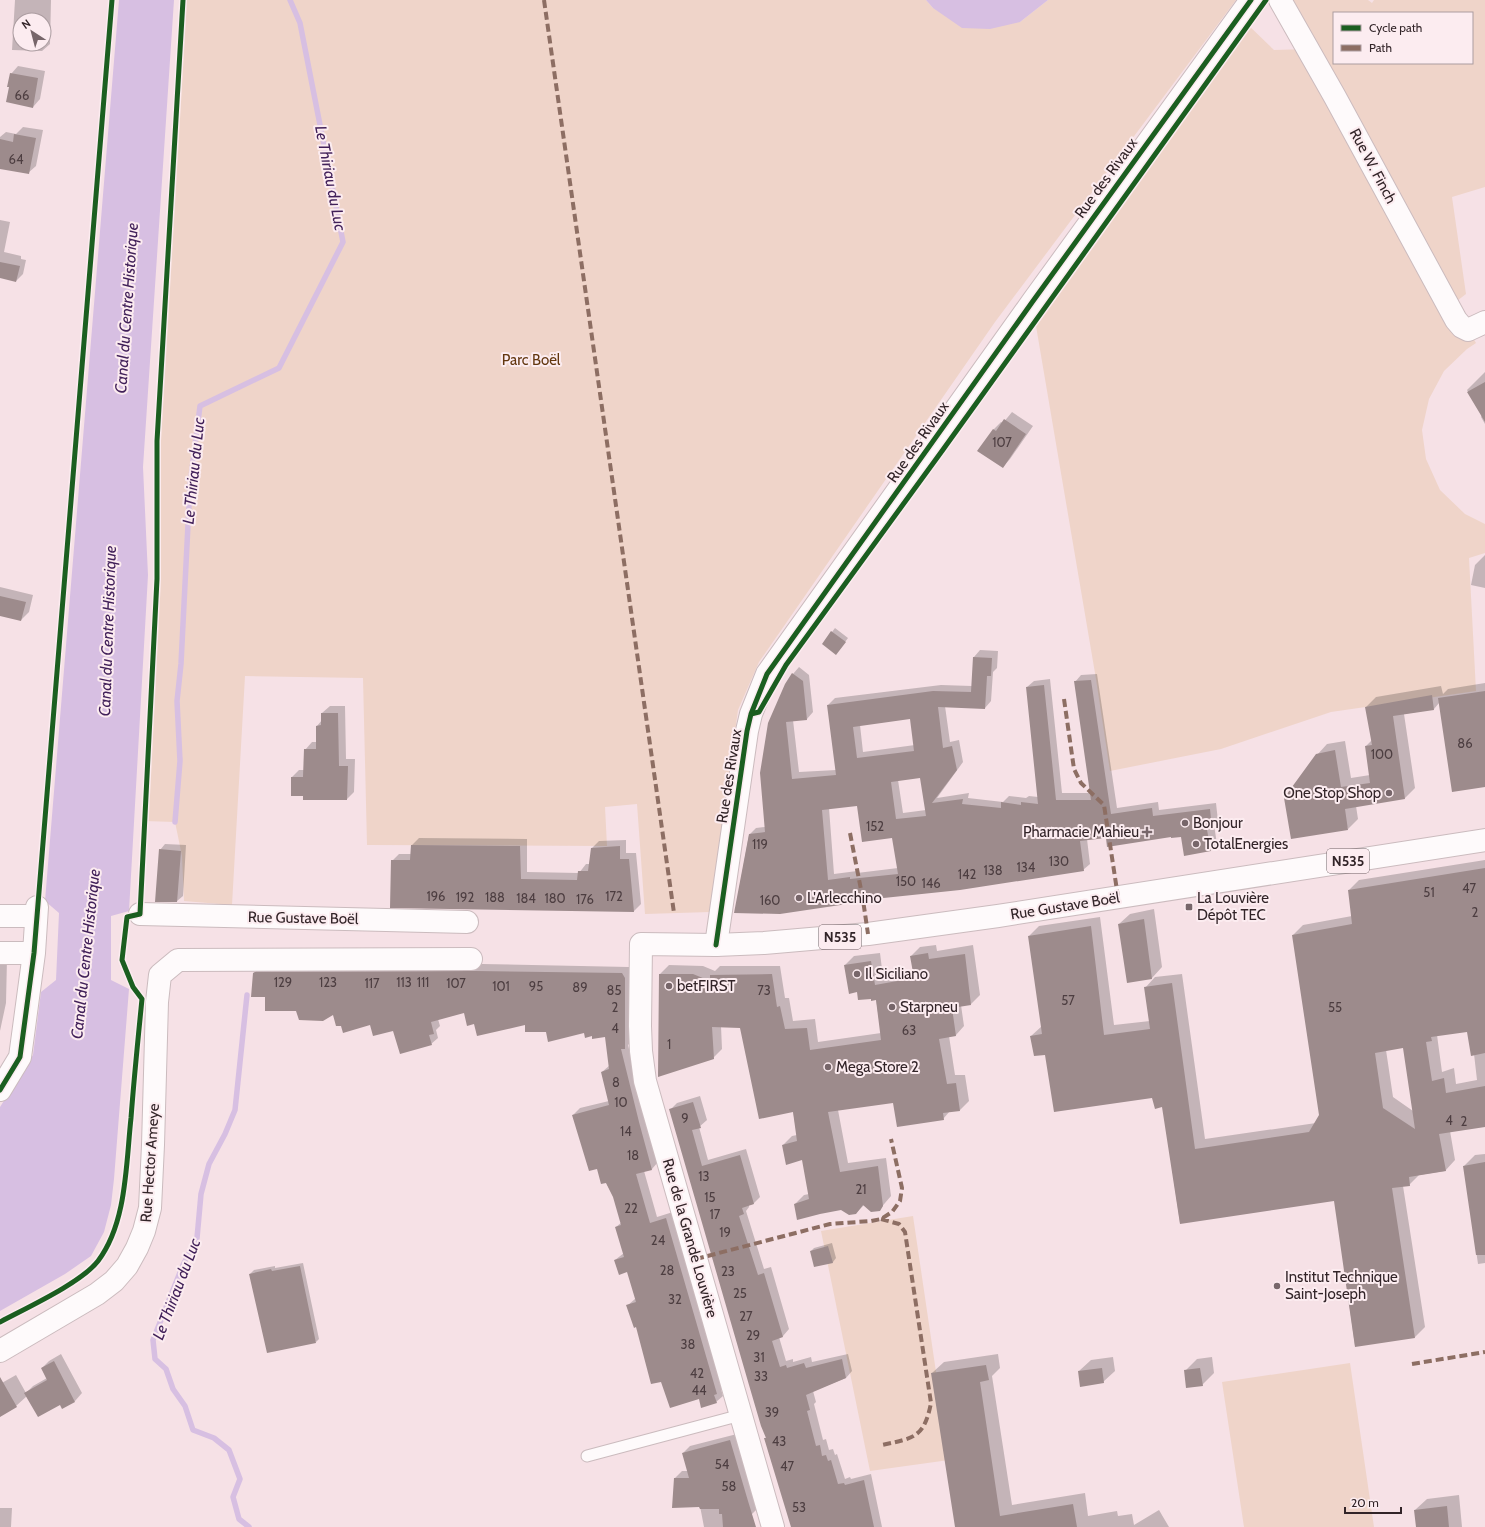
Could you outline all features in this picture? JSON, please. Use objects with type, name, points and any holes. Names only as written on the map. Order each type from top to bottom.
[{"type":"street","name":"Rue des Rivaux","points":[[716,945],[747,730],[751,714],[767,674],[1042,288],[1251,0]]},
{"type":"street","name":"Rue W. Finch","points":[[1280,0],[1335,97],[1456,320],[1462,327],[1476,326]]},
{"type":"street","name":"Rue Gustave Boël","points":[[641,944],[716,945],[764,943],[868,934],[998,916],[1485,840]]},
{"type":"street","points":[[0,916],[36,912],[34,953],[20,1057],[0,1090]]},
{"type":"street","name":"Rue Gustave Boël","points":[[140,914],[467,922]]},
{"type":"street","name":"Rue de la Grande Louvière","points":[[641,944],[640,1026],[641,1051],[646,1081],[773,1527]]},
{"type":"street","points":[[0,953],[34,953]]},
{"type":"street","name":"Rue Hector Ameye","points":[[0,1351],[97,1294],[114,1281],[127,1266],[142,1236],[150,1208],[154,1145],[157,1002],[160,975],[178,960],[471,959]]},
{"type":"lane","points":[[587,1456],[741,1415]]},
{"type":"green space","name":"Parc Boël","points":[[183,0],[926,0],[933,8],[1020,22],[1048,0],[1236,0],[995,322],[759,662],[738,710],[710,912],[645,914],[637,804],[605,807],[607,846],[367,845],[363,678],[245,676],[232,905],[184,901],[182,856],[175,822],[144,821],[157,579],[157,441]]},
{"type":"green space","points":[[1280,0],[1368,0],[1372,3],[1374,0],[1485,0],[1485,187],[1452,197],[1466,294],[1453,304],[1476,343],[1467,349],[1444,371],[1429,399],[1422,430],[1426,459],[1440,490],[1465,514],[1485,524],[1485,553],[1469,558],[1476,691],[1331,712],[1221,749],[1110,771],[1033,301],[1244,21],[1274,50],[1307,49]]},
{"type":"green space","points":[[913,1216],[949,1460],[870,1471],[821,1231]]},
{"type":"green space","points":[[1350,1363],[1374,1527],[1244,1527],[1222,1382]]},
{"type":"water","name":"Canal du Centre Historique","points":[[119,0],[174,0],[143,467],[148,575],[129,911],[111,916],[111,980],[129,989],[114,1179],[111,1205],[104,1232],[91,1256],[65,1274],[0,1311],[0,1107],[33,1055],[41,992],[56,980],[59,913],[45,901]]},
{"type":"water","points":[[926,0],[1048,0],[1020,22],[990,29],[962,28],[933,8]]},
{"type":"building","points":[[10,73],[38,78],[33,108],[6,102]]},
{"type":"building","points":[[14,134],[36,138],[29,174],[0,169],[0,139],[13,142]]},
{"type":"building","points":[[0,262],[20,266],[16,282],[0,278]]},
{"type":"building","points":[[1485,382],[1485,422],[1467,392]]},
{"type":"building","points":[[1004,419],[1026,434],[1003,468],[977,451],[993,429],[996,431]]},
{"type":"building","points":[[0,596],[26,602],[21,621],[0,616]]},
{"type":"building","points":[[831,631],[846,642],[836,655],[822,644]]},
{"type":"building","points":[[973,657],[992,658],[991,676],[987,676],[985,709],[938,707],[943,748],[952,746],[957,770],[932,803],[963,799],[962,804],[1001,808],[1001,802],[1021,805],[1021,802],[1038,804],[1026,687],[1044,685],[1056,800],[1091,800],[1074,681],[1091,680],[1111,814],[1152,808],[1153,816],[1210,809],[1212,829],[1207,830],[1211,851],[1184,856],[1181,837],[1171,837],[1107,847],[1106,838],[1080,841],[1084,871],[960,890],[874,899],[780,914],[734,913],[749,834],[765,832],[760,773],[768,723],[785,684],[792,673],[803,681],[807,720],[786,722],[792,779],[836,775],[827,705],[933,691],[971,692]],"holes":[[[910,719],[914,751],[857,758],[853,727]],[[920,778],[926,816],[896,819],[891,782]],[[857,806],[862,842],[892,838],[898,874],[828,880],[822,810]]]},
{"type":"building","points":[[1485,691],[1485,787],[1452,792],[1438,698]]},
{"type":"building","points":[[1432,695],[1434,710],[1393,716],[1405,799],[1345,809],[1348,830],[1291,839],[1284,798],[1316,754],[1335,750],[1341,787],[1370,783],[1365,746],[1372,745],[1365,707]]},
{"type":"building","points":[[321,713],[338,713],[339,766],[348,766],[347,800],[303,800],[303,796],[291,796],[291,777],[303,777],[304,749],[316,749],[316,726],[321,725]]},
{"type":"building","points":[[411,845],[520,846],[521,879],[577,880],[578,871],[588,871],[591,848],[620,846],[620,859],[629,859],[634,912],[390,908],[391,860],[410,860]]},
{"type":"building","points":[[159,849],[181,851],[177,902],[155,902]]},
{"type":"building","points":[[1485,868],[1485,1053],[1471,1056],[1467,1032],[1431,1037],[1432,1041],[1426,1042],[1432,1081],[1444,1078],[1446,1093],[1485,1086],[1485,1127],[1439,1134],[1446,1171],[1409,1177],[1410,1186],[1392,1188],[1415,1338],[1355,1347],[1334,1201],[1180,1224],[1162,1107],[1155,1109],[1152,1098],[1054,1112],[1045,1055],[1034,1056],[1030,1036],[1042,1034],[1028,936],[1091,926],[1104,1035],[1150,1029],[1144,987],[1172,983],[1195,1149],[1309,1132],[1319,1115],[1292,935],[1352,924],[1348,890]],"holes":[[[1403,1048],[1415,1129],[1383,1108],[1375,1053]]]},
{"type":"building","points":[[1144,919],[1152,979],[1127,983],[1118,924]]},
{"type":"building","points":[[928,953],[929,959],[965,954],[971,1005],[952,1008],[956,1036],[939,1039],[947,1084],[956,1083],[960,1111],[943,1113],[944,1120],[897,1127],[893,1103],[828,1112],[840,1172],[878,1166],[883,1206],[880,1211],[871,1212],[863,1205],[856,1214],[849,1215],[841,1210],[797,1220],[794,1204],[809,1199],[802,1160],[786,1165],[782,1145],[797,1141],[793,1112],[759,1119],[740,1028],[712,1027],[714,1059],[658,1077],[659,974],[693,974],[710,981],[710,975],[772,974],[777,1007],[780,1006],[785,1029],[807,1028],[810,1050],[881,1040],[876,1000],[858,1000],[857,992],[849,994],[844,965],[871,961],[875,985],[914,978],[910,956]]},
{"type":"building","points":[[475,971],[622,973],[625,978],[625,1049],[621,1049],[652,1170],[636,1174],[650,1223],[666,1218],[717,1394],[714,1395],[717,1403],[701,1408],[699,1399],[670,1408],[661,1382],[651,1384],[636,1327],[634,1328],[626,1305],[636,1302],[627,1272],[619,1275],[614,1260],[624,1257],[615,1227],[621,1225],[613,1197],[606,1183],[601,1184],[597,1169],[589,1171],[572,1115],[609,1105],[601,1072],[609,1069],[605,1037],[592,1039],[592,1036],[585,1038],[584,1033],[548,1042],[546,1032],[525,1032],[525,1025],[477,1036],[474,1024],[467,1026],[464,1013],[431,1022],[434,1034],[429,1035],[432,1045],[400,1054],[393,1031],[373,1036],[370,1025],[343,1033],[341,1026],[336,1026],[333,1015],[323,1021],[299,1020],[296,1011],[265,1011],[265,997],[251,997],[253,973],[255,972]]},
{"type":"building","points":[[693,1102],[701,1128],[692,1130],[702,1166],[740,1155],[754,1204],[742,1208],[744,1214],[739,1216],[758,1275],[764,1273],[783,1337],[772,1341],[780,1367],[786,1365],[787,1368],[804,1363],[806,1368],[842,1359],[846,1378],[806,1395],[810,1410],[807,1411],[816,1446],[820,1445],[822,1456],[826,1455],[828,1461],[831,1460],[838,1484],[844,1483],[845,1485],[864,1480],[874,1527],[791,1527],[669,1109]]},
{"type":"building","points":[[1485,1162],[1485,1255],[1476,1255],[1463,1166]]},
{"type":"building","points":[[828,1246],[833,1263],[814,1267],[810,1251]]},
{"type":"building","points":[[300,1266],[316,1343],[267,1353],[249,1274],[271,1269],[272,1271]]},
{"type":"building","points":[[54,1361],[75,1402],[62,1409],[60,1405],[38,1417],[24,1393],[47,1380],[41,1368]]},
{"type":"building","points":[[986,1365],[989,1380],[980,1382],[1000,1516],[1073,1504],[1077,1527],[955,1527],[931,1373]]},
{"type":"building","points":[[1102,1368],[1104,1383],[1080,1387],[1078,1371]]},
{"type":"building","points":[[1200,1368],[1203,1386],[1186,1388],[1184,1370]]},
{"type":"building","points":[[0,1377],[17,1407],[0,1417]]},
{"type":"building","points":[[730,1440],[756,1527],[723,1527],[722,1514],[719,1514],[719,1509],[700,1509],[699,1507],[672,1508],[674,1478],[689,1478],[682,1453]]},
{"type":"building","points":[[1447,1506],[1449,1527],[1416,1527],[1414,1510]]},
{"type":"waterway","name":"Le Thiriau du Luc","points":[[175,822],[180,761],[177,701],[181,664],[190,485],[200,406],[279,368],[343,242],[300,23],[290,0]]},
{"type":"waterway","name":"Le Thiriau du Luc","points":[[247,995],[235,1110],[225,1134],[209,1164],[201,1194],[197,1238],[183,1265],[153,1340],[155,1359],[166,1369],[173,1389],[185,1406],[193,1430],[214,1438],[229,1450],[240,1479],[233,1497],[239,1519],[249,1527]]},
{"type":"marked path","points":[[544,0],[674,913]]},
{"type":"marked path","points":[[1064,699],[1074,769],[1081,783],[1104,805],[1118,897]]},
{"type":"marked path","points":[[850,833],[868,934]]},
{"type":"marked path","points":[[696,1259],[830,1224],[881,1219],[892,1212],[900,1201],[902,1188],[891,1139]]},
{"type":"marked path","points":[[881,1219],[899,1224],[905,1232],[931,1403],[928,1415],[921,1430],[910,1438],[882,1445]]},
{"type":"marked path","points":[[1412,1364],[1485,1352]]},
{"type":"cycle path","points":[[0,1090],[20,1057],[34,953],[112,0]]},
{"type":"cycle path","points":[[0,1322],[79,1278],[98,1261],[108,1246],[115,1229],[124,1192],[142,999],[133,987],[122,960],[127,917],[140,914],[157,579],[157,441],[183,0]]},
{"type":"cycle path","points":[[716,945],[747,731],[751,714],[767,674],[1033,301],[1251,0]]},
{"type":"cycle path","points":[[751,714],[759,712],[786,665],[942,451],[1266,0]]},
{"type":"place","name":"One Stop Shop","points":[[1389,793]]},
{"type":"place","name":"Bonjour","points":[[1185,823]]},
{"type":"place","name":"Pharmacie Mahieu","points":[[1147,832]]},
{"type":"place","name":"TotalEnergies","points":[[1196,844]]},
{"type":"place","name":"L'Arlecchino","points":[[799,898]]},
{"type":"place","name":"La Louvière Dépôt TEC","points":[[1189,907]]},
{"type":"place","name":"Il Siciliano","points":[[857,974]]},
{"type":"place","name":"betFIRST","points":[[669,986]]},
{"type":"place","name":"Starpneu","points":[[892,1007]]},
{"type":"place","name":"Mega Store 2","points":[[828,1067]]},
{"type":"place","name":"Institut Technique Saint-Joseph","points":[[1277,1286]]}]
